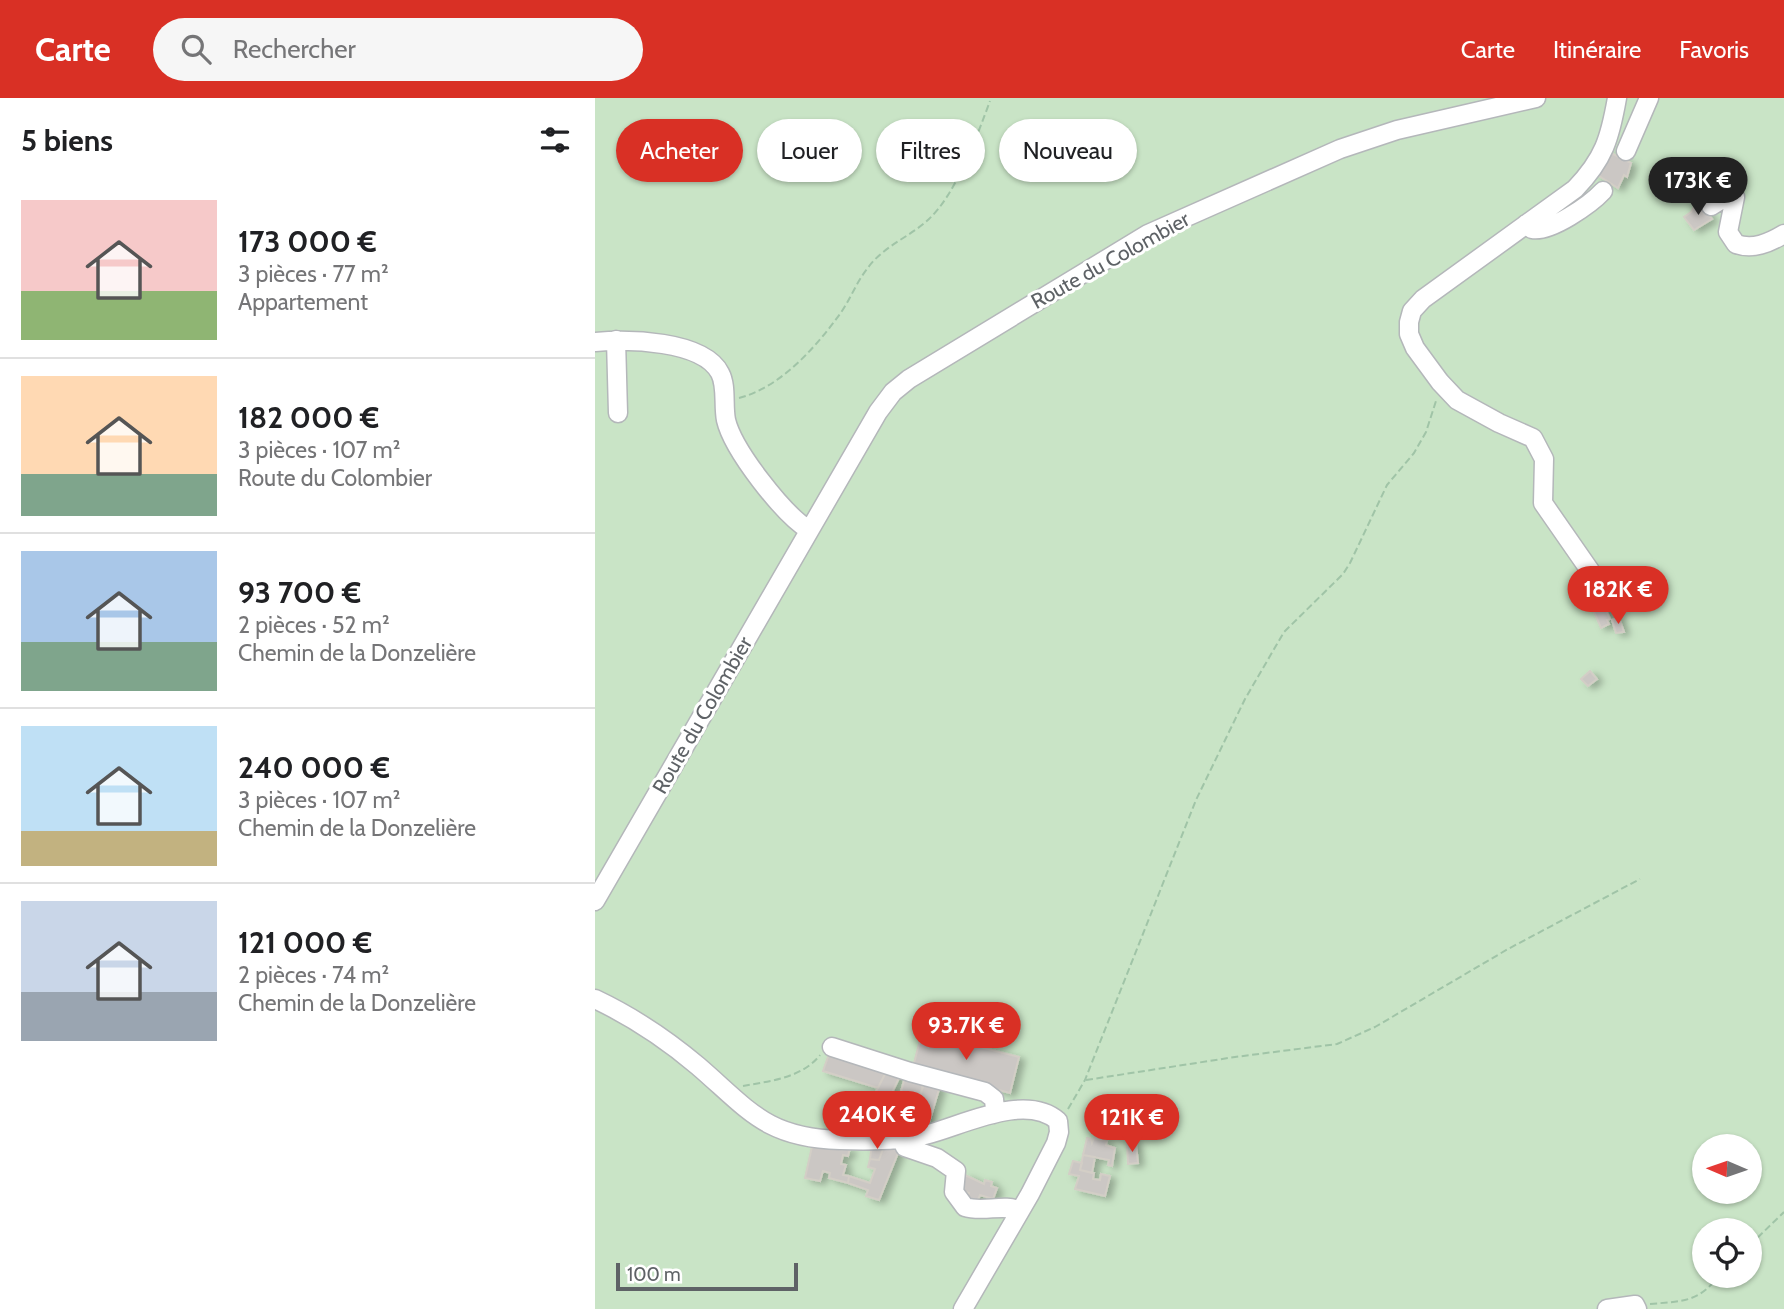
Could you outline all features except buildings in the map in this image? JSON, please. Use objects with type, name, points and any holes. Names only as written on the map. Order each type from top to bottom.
[{"type":"street","name":"Route du Colombier","points":[[595,901],[877,412],[893,392],[930,366],[1148,234],[1340,149],[1397,130],[1536,98]]},
{"type":"street","points":[[1593,575],[1543,503],[1544,459],[1533,438],[1457,400],[1415,348],[1409,334],[1409,322],[1412,311],[1423,299],[1575,189],[1592,172],[1602,157],[1617,98]]},
{"type":"street","points":[[1626,151],[1649,98]]},
{"type":"street","points":[[1526,224],[1532,229],[1544,229],[1588,204],[1603,191]]},
{"type":"street","points":[[1711,206],[1727,196],[1735,197],[1728,232],[1735,244],[1753,246],[1767,243],[1784,234]]},
{"type":"street","points":[[618,413],[603,343],[667,345],[700,355],[720,373],[726,420],[733,440],[781,502],[809,530]]},
{"type":"street","points":[[595,999],[653,1031],[762,1122],[782,1131],[839,1140],[901,1138],[925,1135],[993,1114],[1037,1109]]},
{"type":"street","points":[[832,1047],[1037,1109],[1050,1114],[1058,1121],[1056,1143],[963,1309]]},
{"type":"street","points":[[985,1092],[994,1099],[993,1114]]},
{"type":"street","points":[[901,1138],[905,1147],[937,1158],[956,1171],[954,1192],[965,1208],[989,1210],[1011,1207],[1020,1211]]},
{"type":"street","points":[[1607,1309],[1636,1307]]},
{"type":"path","points":[[724,401],[748,396],[781,377],[816,343],[840,314],[867,268],[899,239],[931,218],[965,165],[990,102]]},
{"type":"path","points":[[1058,1121],[1085,1080],[1196,800],[1245,699],[1284,632],[1343,574],[1350,563],[1387,485],[1414,453],[1426,432],[1436,406],[1440,382]]},
{"type":"path","points":[[1085,1080],[1337,1044],[1375,1027],[1508,949],[1640,879]]},
{"type":"path","points":[[727,1093],[737,1087],[791,1075],[806,1068],[825,1049],[832,1047]]},
{"type":"path","points":[[1762,1233],[1784,1212]]},
{"type":"path","points":[[1636,1307],[1687,1301],[1697,1298],[1710,1288]]},
{"type":"green space","points":[[595,98],[1784,98],[1784,1309],[595,1309]]}]
